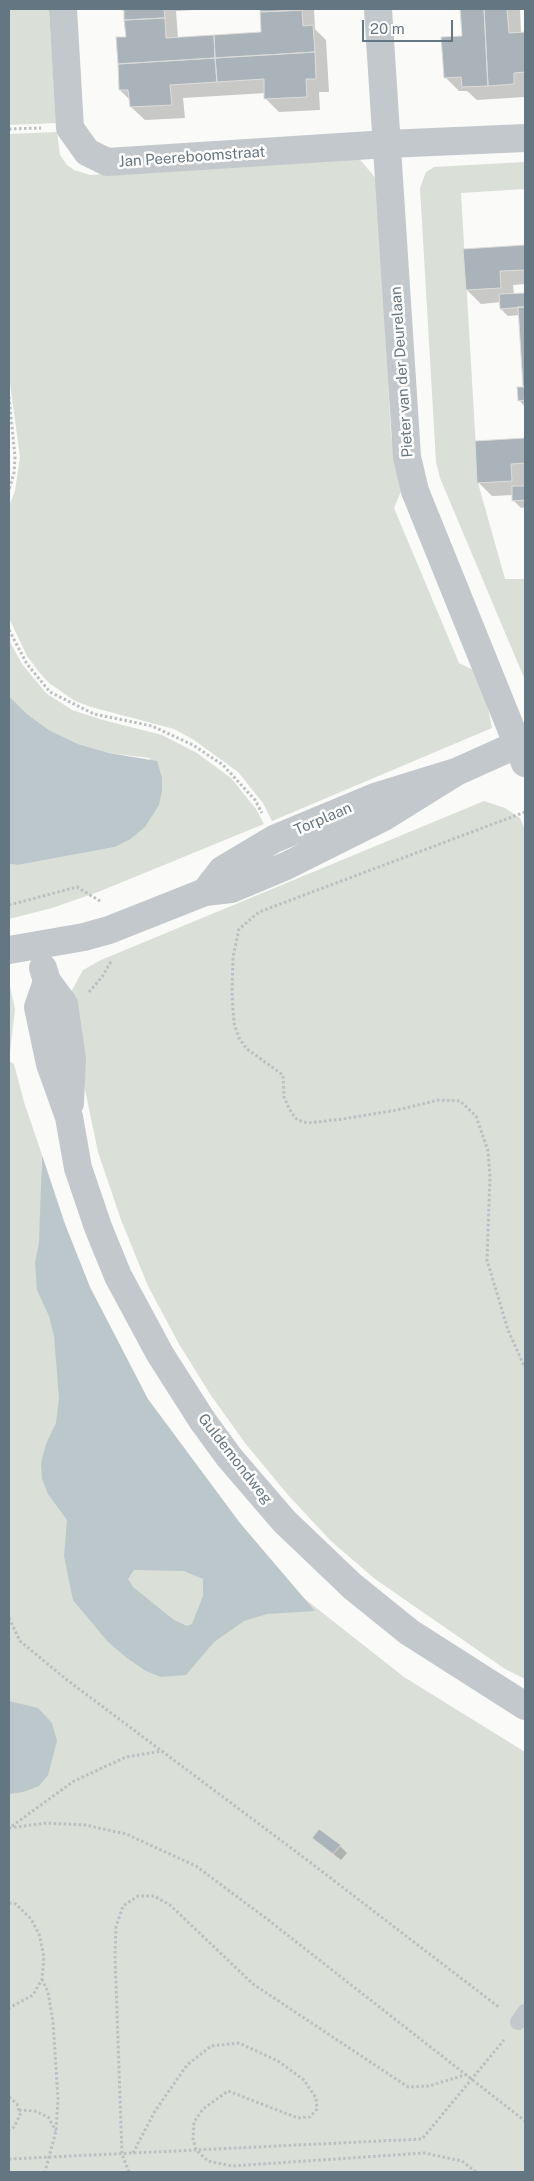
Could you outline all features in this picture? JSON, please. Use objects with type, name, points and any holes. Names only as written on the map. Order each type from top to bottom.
[{"type":"street","name":"Jan Peereboomstraat","points":[[63,9],[70,128],[87,152],[107,162],[387,144],[525,138]]},
{"type":"street","name":"Pieter van der Deurelaan","points":[[378,9],[405,440],[410,474],[417,496],[523,749]]},
{"type":"street","name":"Torplaan","points":[[205,892],[222,870],[274,839],[375,796],[456,772],[523,749]]},
{"type":"street","name":"Torplaan","points":[[9,950],[84,937],[135,920],[205,892],[231,889],[286,866],[382,818],[456,772]]},
{"type":"street","name":"Guldemondweg","points":[[37,946],[47,981],[64,1004],[72,1059],[69,1118],[78,1168],[118,1276],[160,1354],[229,1457],[284,1521],[352,1586],[409,1632],[525,1706]]},
{"type":"path","points":[[9,397],[15,456],[14,473],[9,490]]},
{"type":"path","points":[[9,630],[27,664],[50,692],[94,714],[168,732],[193,745],[223,765],[255,800],[274,839]]},
{"type":"path","points":[[525,812],[259,912],[239,929],[233,957],[232,994],[234,1023],[239,1038],[247,1050],[284,1075],[284,1097],[290,1112],[297,1120],[308,1124],[397,1110],[439,1100],[460,1101],[476,1116],[488,1151],[490,1177],[487,1260],[508,1330],[525,1368]]},
{"type":"path","points":[[9,905],[76,888],[135,920]]},
{"type":"path","points":[[9,1618],[20,1641],[67,1680],[522,2017],[474,2079],[465,2086],[422,2140],[9,2159]]},
{"type":"path","points":[[10,1827],[74,1781],[126,1757],[163,1751]]},
{"type":"path","points":[[10,1827],[46,1823],[85,1825],[126,1834],[196,1866],[468,2074],[525,2121]]},
{"type":"path","points":[[130,2172],[122,2154],[115,1955],[116,1927],[123,1906],[138,1896],[154,1896],[170,1905],[253,1984],[408,2087],[429,2086],[468,2074]]},
{"type":"path","points":[[9,1903],[16,1904],[31,1919],[39,1934],[44,1958],[42,1980],[33,1995],[9,2008]]},
{"type":"path","points":[[42,1980],[48,1992],[53,2022],[58,2099],[56,2132],[45,2172]]},
{"type":"path","points":[[133,2153],[155,2111],[187,2065],[211,2046],[239,2043],[278,2061],[304,2080],[316,2098],[317,2109],[310,2117],[298,2118],[228,2091],[203,2109],[194,2122],[193,2138],[196,2150],[208,2161],[232,2166],[424,2153],[462,2160],[476,2172]]},
{"type":"path","points":[[9,2097],[17,2104],[20,2114],[14,2127],[9,2130]]},
{"type":"path","points":[[18,2110],[35,2111],[48,2117],[56,2132]]},
{"type":"shaded area","points":[[9,9],[49,9],[56,123],[9,125]]},
{"type":"shaded area","points":[[57,132],[60,155],[67,165],[74,170],[90,175],[328,160],[353,151],[377,180],[391,436],[402,489],[394,508],[459,663],[475,671],[484,689],[492,728],[272,821],[263,803],[238,772],[194,740],[174,729],[75,701],[49,683],[27,656],[9,618],[9,506],[15,491],[20,457],[9,376],[9,134]]},
{"type":"shaded area","points":[[524,162],[525,189],[461,193],[478,483],[505,579],[525,579],[525,680],[440,478],[436,462],[420,188],[426,172],[434,167]]},
{"type":"shaded area","points":[[9,640],[22,664],[46,693],[72,710],[162,735],[197,753],[231,778],[256,809],[264,824],[98,892],[52,908],[9,919],[9,864],[18,865],[115,847],[129,840],[150,758],[109,753],[78,744],[49,730],[27,714],[9,696]]},
{"type":"shaded area","points":[[9,696],[27,714],[49,730],[78,744],[109,753],[157,761],[162,778],[162,790],[159,805],[145,827],[129,840],[115,847],[18,865],[9,864]]},
{"type":"shaded area","points":[[484,801],[505,808],[520,818],[525,830],[525,1679],[505,1669],[375,1579],[331,1541],[288,1495],[245,1443],[210,1394],[179,1344],[148,1286],[121,1220],[98,1152],[83,1080],[71,992],[83,970],[101,960]]},
{"type":"shaded area","points":[[9,982],[15,1009],[9,1061]]},
{"type":"shaded area","points":[[9,1061],[14,1064],[24,1102],[42,1155],[41,1173],[55,1226],[146,1417],[282,1581],[404,1677],[525,1752],[525,2172],[9,2172]]},
{"type":"shaded area","points":[[42,1155],[65,1224],[90,1287],[148,1399],[240,1523],[315,1611],[267,1614],[244,1621],[214,1642],[186,1675],[161,1677],[146,1671],[108,1642],[73,1600],[64,1556],[67,1520],[48,1494],[42,1479],[41,1463],[46,1444],[56,1423],[59,1398],[54,1336],[49,1316],[37,1290],[35,1263],[39,1243]],"holes":[[[134,1570],[184,1571],[203,1579],[203,1596],[192,1624],[187,1626],[174,1620],[133,1587],[128,1579]]]},
{"type":"shaded area","points":[[9,1701],[38,1708],[52,1723],[57,1741],[48,1775],[39,1786],[23,1792],[9,1794]]},
{"type":"building","points":[[124,9],[164,9],[165,18],[124,20]]},
{"type":"building","points":[[260,9],[302,9],[302,10],[260,12]]},
{"type":"building","points":[[460,9],[484,9],[488,86],[462,87],[461,77],[444,78],[441,37],[462,36]]},
{"type":"building","points":[[484,9],[507,9],[509,33],[525,32],[525,72],[514,73],[514,84],[488,86]]},
{"type":"building","points":[[302,10],[303,26],[313,25],[315,52],[215,58],[214,35],[261,32],[260,12]]},
{"type":"building","points":[[165,18],[166,38],[214,35],[215,58],[118,64],[116,37],[126,37],[124,20]]},
{"type":"building","points":[[315,52],[316,79],[306,79],[307,97],[264,99],[264,79],[217,82],[215,58]]},
{"type":"building","points":[[215,58],[217,82],[170,85],[172,105],[130,107],[128,90],[119,90],[118,64]]},
{"type":"building","points":[[525,245],[525,270],[500,271],[501,288],[466,290],[463,249]]},
{"type":"building","points":[[525,293],[525,307],[500,309],[499,294]]},
{"type":"building","points":[[518,307],[525,307],[525,387],[523,387]]},
{"type":"building","points":[[517,387],[525,387],[525,400],[518,401]]},
{"type":"building","points":[[525,438],[525,463],[511,464],[512,481],[477,483],[475,441]]},
{"type":"building","points":[[512,486],[525,486],[525,500],[512,501]]},
{"type":"building","points":[[319,1829],[341,1845],[333,1854],[312,1838]]}]
